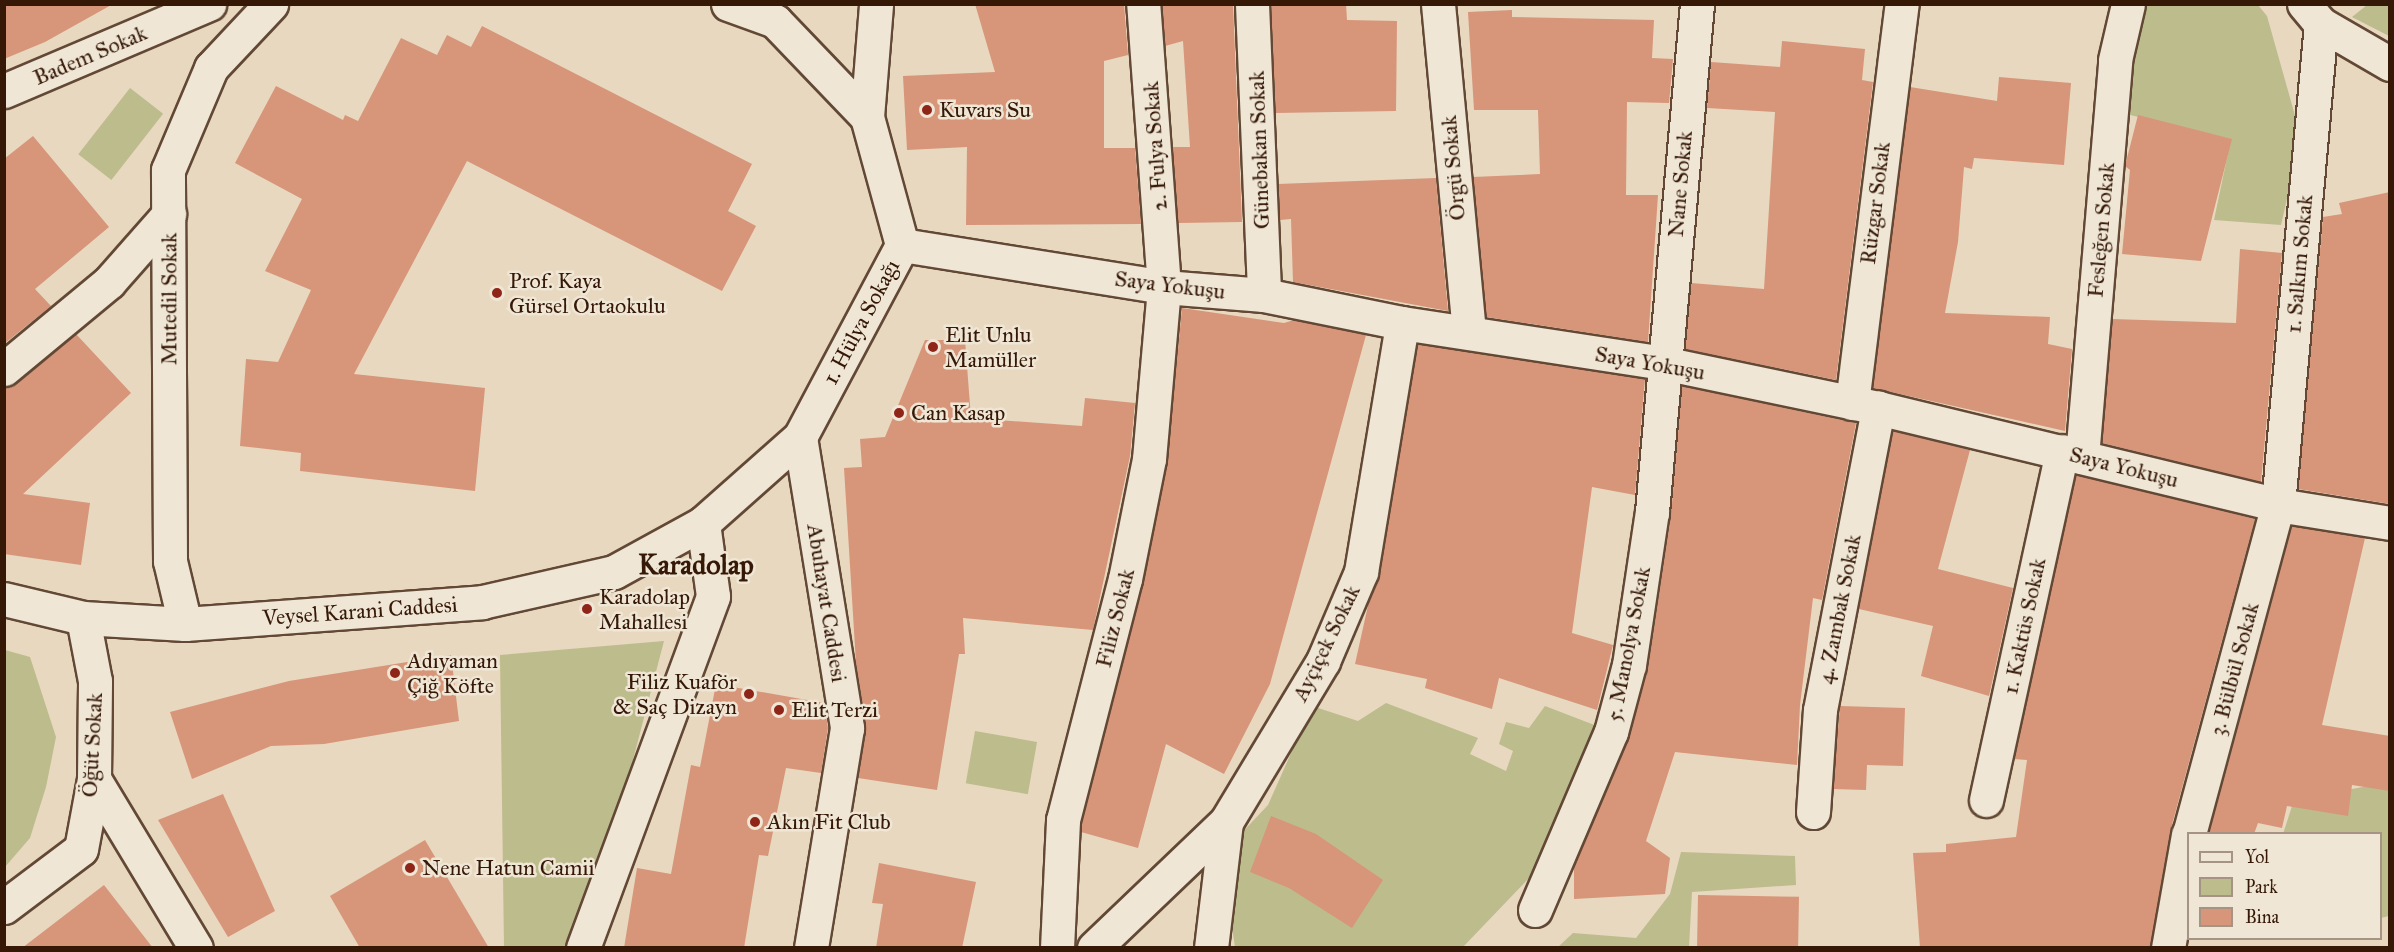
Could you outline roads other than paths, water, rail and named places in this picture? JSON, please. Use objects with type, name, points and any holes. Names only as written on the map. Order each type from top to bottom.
[{"type":"street","name":"Badem Sokak","points":[[4,91],[209,4]]},
{"type":"street","name":"Mutedil Sokak","points":[[185,624],[170,561],[168,170],[211,68],[271,4]]},
{"type":"street","points":[[728,4],[775,21],[867,117]]},
{"type":"street","name":"1. Hülya Sokağı","points":[[703,524],[800,437],[902,245],[867,117],[876,4]]},
{"type":"street","name":"2. Fulya Sokak","points":[[1143,4],[1164,287]]},
{"type":"street","name":"Günebakan Sokak","points":[[1252,4],[1264,295]]},
{"type":"street","name":"Örgü Sokak","points":[[1438,4],[1469,331]]},
{"type":"street","name":"Nane Sokak","points":[[1663,363],[1697,4]]},
{"type":"street","name":"Rüzgar Sokak","points":[[1865,405],[1902,4]]},
{"type":"street","name":"Fesleğen Sokak","points":[[2072,454],[2115,60],[2128,4]]},
{"type":"street","points":[[2313,14],[2390,64]]},
{"type":"street","name":"1. Salkım Sokak","points":[[2278,505],[2313,14]]},
{"type":"street","points":[[4,369],[109,282],[169,214]]},
{"type":"street","name":"Saya Yokuşu","points":[[902,245],[1164,287],[1264,295],[1402,323],[1469,331],[1663,363],[1865,405],[2278,505],[2390,523]]},
{"type":"street","name":"Filiz Sokak","points":[[1058,948],[1064,820],[1125,579],[1149,459],[1164,287]]},
{"type":"street","name":"Ayçiçek Sokak","points":[[1211,948],[1226,822],[1323,661],[1360,572],[1402,323]]},
{"type":"street","name":"5. Manolya Sokak","points":[[1535,910],[1611,732],[1629,665],[1652,512],[1663,363]]},
{"type":"street","name":"4. Zambak Sokak","points":[[1813,812],[1821,710],[1865,405]]},
{"type":"street","name":"Abuhayat Caddesi","points":[[800,437],[847,728],[811,948]]},
{"type":"street","name":"1. Kaktüs Sokak","points":[[1986,800],[2072,454]]},
{"type":"street","name":"3. Bülbül Sokak","points":[[2190,832],[2278,505]]},
{"type":"street","points":[[583,948],[713,596],[703,524]]},
{"type":"street","name":"Veysel Karani Caddesi","points":[[4,599],[83,618],[185,624],[482,602],[614,572],[703,524]]},
{"type":"street","name":"Öğüt Sokak","points":[[4,907],[81,849],[94,779],[95,681],[83,618]]},
{"type":"street","points":[[94,779],[196,948]]},
{"type":"street","points":[[1094,948],[1226,822]]},
{"type":"street","name":"3. Bülbül Sokak","points":[[2168,948],[2187,845]]},
{"type":"place","name":"Kuvars Su","points":[[927,110]]},
{"type":"place","name":"Prof. Kaya Gürsel Ortaokulu","points":[[497,293]]},
{"type":"place","name":"Elit Unlu Mamüller","points":[[933,347]]},
{"type":"place","name":"Can Kasap","points":[[899,413]]},
{"type":"place","name":"Karadolap Mahallesi","points":[[587,609]]},
{"type":"place","name":"Adıyaman Çiğ Köfte","points":[[395,673]]},
{"type":"place","name":"Filiz Kuaför & Saç Dizayn","points":[[749,694]]},
{"type":"place","name":"Elit Terzi","points":[[779,710]]},
{"type":"place","name":"Akın Fit Club","points":[[755,822]]},
{"type":"place","name":"Nene Hatun Camii","points":[[410,868]]},
{"type":"district","name":"Karadolap","points":[[696,565]]}]
